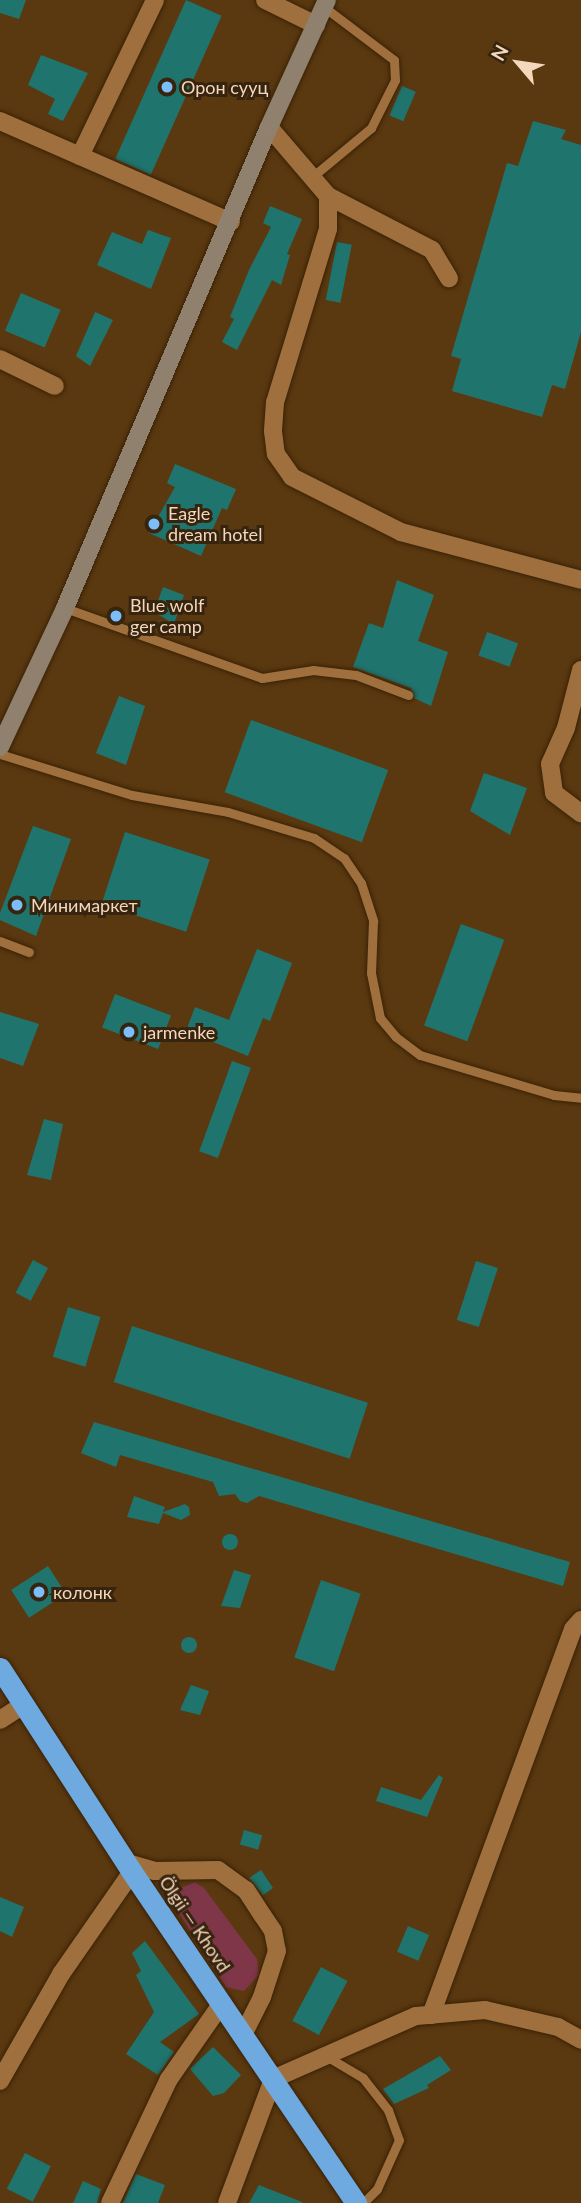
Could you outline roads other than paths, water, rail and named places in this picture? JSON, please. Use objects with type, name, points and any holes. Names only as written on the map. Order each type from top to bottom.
[{"type":"highway","name":"Ölgii — Khovd","points":[[0,1668],[130,1868],[356,2203]]},
{"type":"main road","points":[[0,747],[65,608],[270,127],[326,4]]},
{"type":"street","points":[[80,156],[155,0]]},
{"type":"street","points":[[265,0],[316,25]]},
{"type":"street","points":[[0,121],[231,222]]},
{"type":"street","points":[[270,127],[328,196],[432,250],[449,278]]},
{"type":"street","points":[[328,196],[328,229],[275,402],[273,431],[276,454],[292,477],[401,532],[580,579]]},
{"type":"street","points":[[0,359],[55,386]]},
{"type":"street","points":[[581,670],[566,728],[550,764],[554,793],[581,813]]},
{"type":"street","points":[[431,2015],[573,1629],[581,1620]]},
{"type":"street","points":[[0,1720],[23,1705]]},
{"type":"street","points":[[0,2081],[61,1974],[130,1868],[155,1871],[218,1870],[246,1890],[264,1916],[273,1931],[277,1951],[262,1997],[243,2035]]},
{"type":"street","points":[[110,2203],[169,2079],[222,2003]]},
{"type":"street","points":[[227,2203],[274,2079],[416,2016],[485,2010],[558,2027],[581,2040]]},
{"type":"lane","points":[[312,177],[371,128],[395,80],[394,60],[326,4]]},
{"type":"lane","points":[[65,608],[262,678],[313,670],[356,675],[408,695]]},
{"type":"lane","points":[[0,754],[132,795],[228,813],[314,838],[344,858],[361,883],[373,921],[371,973],[380,1018],[396,1037],[420,1055],[554,1095],[581,1098]]},
{"type":"lane","points":[[0,941],[29,952]]},
{"type":"lane","points":[[326,2056],[363,2078],[388,2110],[399,2140],[377,2189],[363,2203]]},
{"type":"place","name":"Орон сууц","points":[[167,87]]},
{"type":"place","name":"Eagle dream hotel","points":[[154,524]]},
{"type":"place","name":"Blue wolf ger camp","points":[[116,616]]},
{"type":"place","name":"Минимаркет","points":[[17,905]]},
{"type":"place","name":"jarmenke","points":[[129,1032]]},
{"type":"place","name":"колонк","points":[[39,1592]]}]
